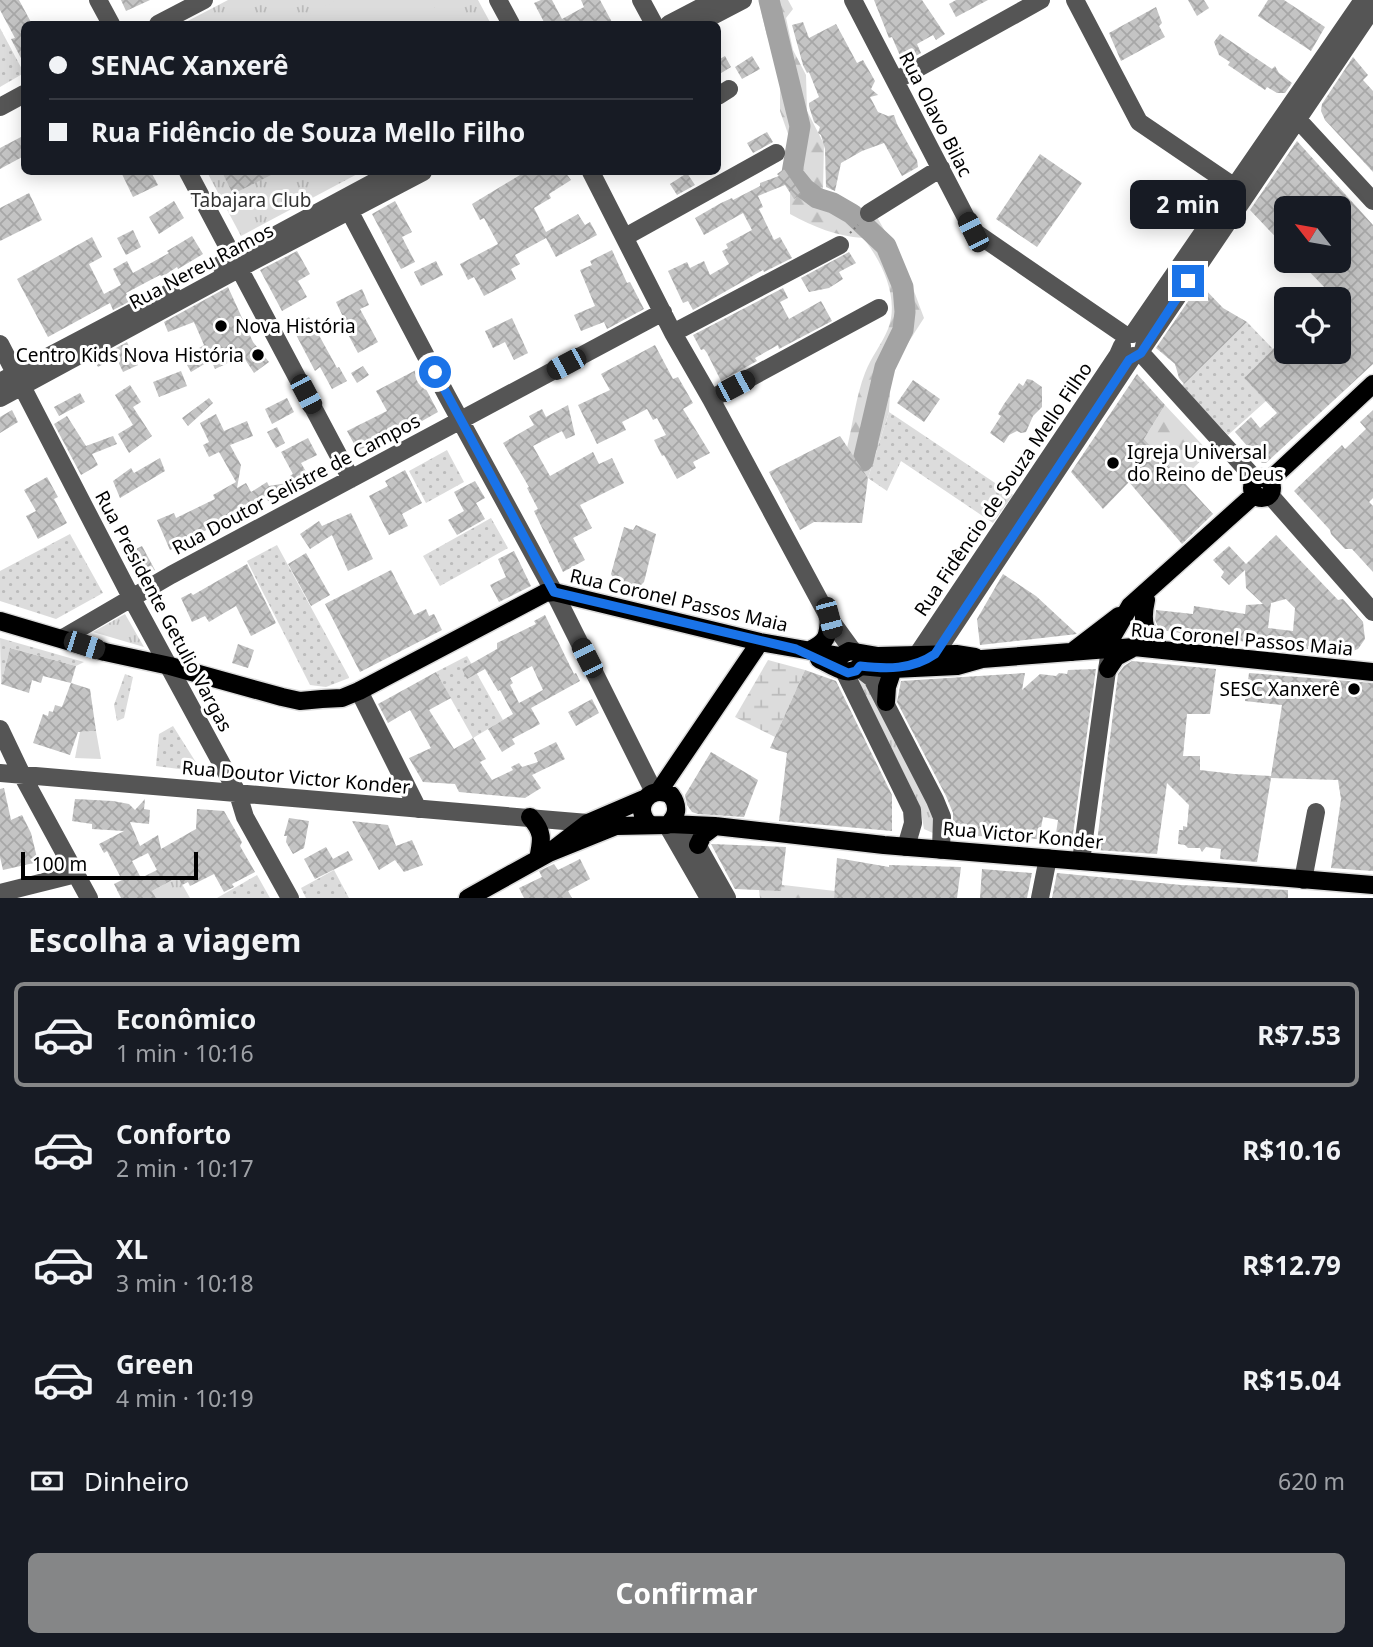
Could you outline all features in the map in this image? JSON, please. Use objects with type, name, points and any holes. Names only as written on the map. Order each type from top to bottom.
[{"type":"main road","points":[[1072,652],[1143,597],[1373,384]]},
{"type":"main road","name":"Rua Coronel Passos Maia","points":[[0,621],[105,652],[170,666],[300,701],[342,698],[359,691],[545,593],[554,592],[760,642],[892,669],[957,666],[982,659],[1135,648],[1373,672]]},
{"type":"main road","points":[[1112,649],[1143,597]]},
{"type":"main road","points":[[1143,597],[1143,626],[1161,649]]},
{"type":"main road","points":[[803,650],[823,643],[828,638],[829,618]]},
{"type":"main road","points":[[947,636],[948,646],[956,654]]},
{"type":"main road","points":[[544,856],[588,823],[664,810],[686,753],[760,642]]},
{"type":"main road","points":[[1108,669],[1116,657],[1135,648]]},
{"type":"main road","points":[[886,702],[892,669],[921,662],[926,654]]},
{"type":"main road","name":"Rua Coronel Passos Maia","points":[[849,661],[878,656],[926,654],[956,654],[982,659]]},
{"type":"main road","name":"Rua Victor Konder","points":[[616,826],[664,810],[715,826],[906,847],[1373,885]]},
{"type":"main road","points":[[530,817],[540,828],[544,856]]},
{"type":"main road","points":[[588,823],[616,826]]},
{"type":"main road","points":[[468,898],[544,856],[616,826]]},
{"type":"main road","points":[[699,858],[703,835],[715,826]]},
{"type":"street","points":[[98,0],[109,21]]},
{"type":"street","points":[[164,21],[204,0]]},
{"type":"street","points":[[498,0],[509,21]]},
{"type":"street","points":[[641,0],[652,21]]},
{"type":"street","points":[[679,21],[743,0]]},
{"type":"street","name":"Rua Olavo Bilac","points":[[853,0],[973,232],[1133,345],[1373,612]]},
{"type":"street","points":[[895,81],[1041,0]]},
{"type":"street","points":[[1075,0],[1139,122],[1241,191]]},
{"type":"street","name":"Rua Fidêncio de Souza Mello Filho","points":[[1357,21],[1363,0]]},
{"type":"street","name":"Rua Fidêncio de Souza Mello Filho","points":[[926,654],[1075,430],[1341,44],[1357,21],[1373,8]]},
{"type":"street","points":[[0,107],[21,96]]},
{"type":"street","points":[[1293,115],[1373,201]]},
{"type":"street","points":[[625,237],[776,153]]},
{"type":"street","points":[[869,213],[941,168]]},
{"type":"street","points":[[190,175],[351,479]]},
{"type":"street","name":"Rua Nereu Ramos","points":[[346,205],[389,175]]},
{"type":"street","name":"Rua Nereu Ramos","points":[[0,398],[12,381],[158,307],[346,205],[415,175]]},
{"type":"street","points":[[594,175],[673,333],[829,618],[835,641],[849,661],[912,810],[913,823],[906,847]]},
{"type":"street","points":[[346,205],[554,592],[664,810],[727,898]]},
{"type":"street","points":[[673,333],[840,245]]},
{"type":"street","points":[[711,399],[879,308]]},
{"type":"street","name":"Rua Doutor Selistre de Campos","points":[[63,639],[131,597],[663,312]]},
{"type":"street","name":"Rua Presidente Getulio Vargas","points":[[0,344],[12,381],[170,666],[238,794],[245,817],[290,898]]},
{"type":"street","name":"Rua Fidêncio de Souza Mello Filho","points":[[926,654],[947,636],[957,608]]},
{"type":"street","points":[[1081,861],[1112,649]]},
{"type":"street","points":[[849,661],[872,678],[942,817],[941,850]]},
{"type":"street","points":[[359,691],[418,809]]},
{"type":"street","points":[[0,729],[89,898]]},
{"type":"street","name":"Rua Doutor Victor Konder","points":[[0,774],[588,823]]},
{"type":"street","points":[[1303,880],[1316,811]]},
{"type":"street","points":[[699,858],[709,898]]},
{"type":"street","points":[[1040,898],[1048,858]]},
{"type":"street","points":[[0,893],[76,874]]},
{"type":"path","points":[[840,245],[869,213]]},
{"type":"green space","points":[[228,0],[478,0],[489,21],[188,21]]},
{"type":"green space","points":[[337,0],[431,0],[442,21],[297,21]]},
{"type":"green space","points":[[788,0],[793,9],[786,18],[793,50],[806,75],[807,111],[824,144],[823,189],[877,217],[905,267],[924,318],[891,369],[889,412],[868,478],[847,448],[867,367],[888,329],[892,305],[890,293],[877,258],[863,238],[825,230],[790,214],[790,194],[801,171],[780,111],[780,62],[767,36],[759,2]]},
{"type":"green space","points":[[0,28],[21,67],[21,75],[0,87]]},
{"type":"green space","name":"Tabajara Club","points":[[209,175],[355,175],[241,236]]},
{"type":"green space","points":[[1247,322],[1273,349],[1244,378],[1266,401],[1228,435],[1181,386]]},
{"type":"green space","points":[[1165,405],[1209,452],[1181,481],[1144,439]]},
{"type":"green space","points":[[889,412],[1013,495],[993,523],[901,461],[887,491],[868,478]]},
{"type":"green space","points":[[447,450],[464,482],[426,503],[409,471]]},
{"type":"green space","points":[[491,518],[508,548],[440,586],[423,556]]},
{"type":"green space","points":[[70,534],[103,593],[56,619],[0,601],[0,571]]},
{"type":"green space","points":[[277,545],[349,678],[326,687],[310,685],[247,561]]},
{"type":"green space","points":[[125,614],[144,647],[93,632]]},
{"type":"green space","points":[[0,638],[84,662],[76,666],[10,648],[1,684]]},
{"type":"green space","points":[[467,656],[503,720],[473,738],[436,672]]},
{"type":"green space","points":[[768,660],[805,670],[775,737],[735,717]]},
{"type":"green space","points":[[125,674],[133,677],[124,718],[117,721],[114,705]]},
{"type":"green space","points":[[856,678],[870,679],[938,820],[933,833],[924,829],[920,806]]},
{"type":"green space","points":[[173,726],[202,772],[156,766],[159,734]]},
{"type":"green space","points":[[96,731],[101,759],[75,758],[80,732]]},
{"type":"green space","points":[[334,870],[349,898],[306,898],[301,888]]},
{"type":"green space","points":[[257,875],[270,898],[217,898]]},
{"type":"green space","points":[[178,877],[190,898],[156,898],[152,891]]},
{"type":"green space","points":[[766,883],[835,891],[834,898],[760,898],[759,890]]},
{"type":"building","points":[[0,0],[19,0],[30,21],[21,21],[21,58],[11,39],[15,38],[0,10]]},
{"type":"building","points":[[121,0],[150,0],[126,11]]},
{"type":"building","points":[[552,0],[562,19],[584,7],[581,0],[600,0],[611,21],[543,21],[534,3]]},
{"type":"building","points":[[874,0],[922,0],[945,34],[936,40],[933,35],[917,44],[921,53],[914,57],[901,58],[892,37],[889,38]]},
{"type":"building","points":[[956,0],[988,0],[956,17],[949,4]]},
{"type":"building","points":[[1188,0],[1204,0],[1209,8],[1197,16]]},
{"type":"building","points":[[1268,0],[1284,0],[1325,27],[1311,51],[1258,16]]},
{"type":"building","points":[[1156,7],[1162,23],[1159,26],[1165,37],[1121,61],[1109,33]]},
{"type":"building","points":[[803,22],[809,38],[836,24],[857,63],[863,60],[875,81],[871,89],[878,95],[870,97],[878,112],[894,115],[918,167],[902,176],[884,143],[841,163],[835,191],[826,187],[825,149],[818,133],[820,127],[814,122],[809,106],[809,103],[819,97],[809,72],[807,73],[803,65],[792,25]]},
{"type":"building","points":[[1220,34],[1272,69],[1275,66],[1279,73],[1292,83],[1285,93],[1277,93],[1267,87],[1265,90],[1228,65],[1230,62],[1219,55],[1214,42]]},
{"type":"building","points":[[725,56],[731,67],[721,73],[721,58]]},
{"type":"building","points":[[752,56],[760,69],[742,79],[735,67]]},
{"type":"building","points":[[1353,57],[1368,75],[1363,80],[1373,91],[1373,172],[1325,120],[1321,111],[1322,104]]},
{"type":"building","points":[[767,132],[773,142],[753,153],[747,143]]},
{"type":"building","points":[[21,137],[21,158],[0,169],[0,148]]},
{"type":"building","points":[[1297,141],[1347,196],[1274,196],[1274,235],[1250,210]]},
{"type":"building","points":[[1040,154],[1082,183],[1037,247],[996,219]]},
{"type":"building","points":[[784,169],[801,194],[794,199],[785,185],[758,196],[763,207],[759,209],[774,240],[780,237],[792,258],[764,272],[763,270],[693,310],[688,301],[683,303],[668,271],[687,262],[690,268],[704,261],[710,275],[729,264],[722,251],[728,248],[726,244],[752,230],[743,213],[704,235],[695,218],[760,186],[760,183],[779,176],[777,174]]},
{"type":"building","points":[[122,175],[153,175],[158,185],[133,197]]},
{"type":"building","points":[[224,175],[271,175],[233,194]]},
{"type":"building","points":[[520,175],[567,175],[571,180],[549,194],[551,198],[534,208],[546,232],[578,214],[585,225],[590,222],[597,235],[556,257],[546,238],[515,255],[520,264],[511,269],[516,279],[484,296],[474,277],[468,280],[460,264],[498,244],[484,218],[480,220],[472,204]]},
{"type":"building","points":[[688,175],[695,185],[677,195],[670,184]]},
{"type":"building","points":[[29,193],[42,220],[0,241],[0,208]]},
{"type":"building","points":[[174,201],[184,218],[159,234],[149,217]]},
{"type":"building","points":[[395,201],[412,232],[402,237],[415,262],[401,269],[372,214]]},
{"type":"building","points":[[1351,201],[1373,225],[1373,364],[1266,463],[1262,463],[1235,432],[1251,417],[1260,428],[1277,413],[1244,378],[1274,348],[1274,364],[1351,364],[1351,287],[1324,287],[1311,273],[1351,273]]},
{"type":"building","points":[[133,230],[141,247],[126,255],[117,238]]},
{"type":"building","points":[[192,236],[203,254],[126,293],[130,301],[123,305],[113,310],[110,303],[48,337],[17,279],[92,237],[102,257],[89,264],[104,294],[121,285],[113,269],[127,261],[133,273],[169,253],[167,251]]},
{"type":"building","points":[[612,250],[627,283],[630,282],[644,309],[607,329],[604,322],[581,331],[574,315],[595,306],[580,270],[592,265],[590,261]]},
{"type":"building","points":[[297,251],[310,274],[298,281],[307,297],[282,311],[260,270]]},
{"type":"building","points":[[849,252],[856,263],[839,272],[843,279],[829,288],[809,292],[801,278]]},
{"type":"building","points":[[436,261],[443,275],[421,286],[414,272]]},
{"type":"building","points":[[1200,284],[1223,308],[1247,322],[1184,384],[1175,364],[1156,348]]},
{"type":"building","name":"Nova História","points":[[228,287],[253,342],[269,362],[254,373],[243,356],[215,369],[211,360],[191,372],[183,358],[204,345],[194,322],[168,332],[164,322]]},
{"type":"building","points":[[783,288],[788,298],[780,302],[789,319],[821,301],[832,321],[779,349],[778,345],[755,358],[757,361],[721,381],[707,353],[704,349],[701,350],[693,335]]},
{"type":"building","points":[[362,289],[369,305],[360,309],[378,342],[358,353],[343,325],[346,323],[336,302]]},
{"type":"building","points":[[309,317],[347,381],[332,389],[320,367],[315,371],[292,327]]},
{"type":"building","points":[[512,318],[528,353],[514,360],[505,342],[493,348],[485,331]]},
{"type":"building","points":[[127,342],[138,365],[123,372],[116,357],[98,367],[94,360]]},
{"type":"building","points":[[655,345],[673,379],[678,377],[693,403],[683,409],[710,453],[693,462],[696,468],[677,479],[654,440],[666,435],[657,418],[653,420],[647,409],[622,422],[626,430],[597,444],[578,405],[610,390],[601,374]]},
{"type":"building","points":[[363,366],[369,375],[357,383],[351,373]]},
{"type":"building","points":[[416,370],[438,412],[381,444],[379,439],[358,451],[347,431],[387,411],[376,391]]},
{"type":"building","points":[[181,371],[187,386],[159,397],[153,382]]},
{"type":"building","points":[[1137,374],[1165,405],[1144,439],[1213,514],[1182,544],[1129,482],[1103,509],[1071,472]]},
{"type":"building","points":[[1027,379],[1042,387],[1042,407],[1033,416],[1026,432],[1017,431],[1009,435],[1004,443],[990,433],[1001,416],[998,414],[1004,404],[1019,383],[1023,386]]},
{"type":"building","points":[[913,380],[940,399],[924,422],[897,403]]},
{"type":"building","points":[[130,385],[141,402],[133,407],[152,436],[129,453],[118,434],[133,425],[115,395]]},
{"type":"building","points":[[80,393],[85,402],[59,416],[54,407]]},
{"type":"building","points":[[209,398],[213,403],[188,426],[182,418]]},
{"type":"building","points":[[287,398],[294,412],[272,424],[265,409]]},
{"type":"building","points":[[568,405],[575,435],[566,439],[562,431],[533,446],[550,476],[593,452],[599,464],[612,458],[624,483],[580,505],[592,528],[573,538],[585,560],[563,572],[534,511],[538,509],[527,488],[529,487],[503,443],[534,425],[529,416],[542,409],[546,417]]},
{"type":"building","points":[[12,410],[18,422],[0,433],[0,417]]},
{"type":"building","points":[[1373,410],[1373,498],[1369,502],[1373,506],[1373,572],[1352,549],[1345,549],[1294,491],[1342,445],[1345,449],[1366,429],[1360,422]]},
{"type":"building","points":[[216,414],[224,431],[247,421],[253,436],[230,445],[241,465],[237,488],[246,483],[251,492],[267,482],[269,486],[293,482],[290,476],[293,474],[281,452],[308,438],[317,455],[301,463],[312,482],[298,490],[295,485],[268,501],[265,496],[242,510],[243,513],[185,540],[186,543],[170,550],[157,520],[174,513],[176,518],[215,499],[213,495],[236,482],[219,452],[209,457],[203,445],[209,442],[200,423]]},
{"type":"building","points":[[67,416],[86,446],[113,436],[117,444],[92,454],[98,465],[81,475],[54,424]]},
{"type":"building","points":[[277,427],[285,443],[276,448],[267,432]]},
{"type":"building","points":[[840,436],[868,478],[862,523],[814,522],[800,530],[769,472]]},
{"type":"building","points":[[160,458],[165,471],[120,498],[113,481],[131,468],[134,473]]},
{"type":"building","points":[[405,470],[422,503],[402,514],[408,526],[389,535],[369,496],[388,486],[385,481]]},
{"type":"building","points":[[47,477],[58,497],[54,499],[67,523],[38,539],[26,516],[36,511],[24,490]]},
{"type":"building","points":[[475,481],[485,498],[476,503],[485,519],[457,535],[448,520],[464,511],[454,492]]},
{"type":"building","points":[[351,513],[373,559],[348,571],[332,535],[310,549],[300,534],[319,521],[322,526]]},
{"type":"building","points":[[636,525],[656,534],[644,582],[640,586],[614,580],[611,574],[624,527],[633,530]]},
{"type":"building","points":[[1276,535],[1338,600],[1343,599],[1363,622],[1365,639],[1358,649],[1350,652],[1338,646],[1335,651],[1330,652],[1308,646],[1308,649],[1291,648],[1160,630],[1155,620],[1156,610],[1193,614],[1194,606],[1245,614],[1246,605],[1263,604],[1246,588],[1245,570],[1229,585],[1221,577],[1224,572],[1213,560],[1229,546],[1246,564]],"holes":[[[1286,599],[1295,608],[1293,631],[1268,628],[1271,603]]]},
{"type":"building","points":[[142,546],[155,570],[140,577],[128,553]]},
{"type":"building","points":[[514,551],[531,586],[499,602],[490,585],[506,577],[498,559]]},
{"type":"building","points":[[306,553],[330,595],[311,606],[288,564]]},
{"type":"building","points":[[247,564],[276,623],[251,636],[236,606],[209,622],[205,616],[192,622],[181,598],[191,593],[193,595]]},
{"type":"building","points":[[391,570],[414,615],[426,609],[429,616],[434,614],[442,630],[360,672],[325,604]]},
{"type":"building","points":[[1003,574],[1036,596],[1077,634],[980,645],[977,619]]},
{"type":"building","points":[[545,615],[580,681],[531,708],[540,724],[512,739],[515,744],[502,752],[488,729],[513,714],[485,669],[467,679],[462,669],[497,649],[497,643],[536,624],[534,621]],"holes":[[[532,666],[543,690],[519,703],[510,685],[513,683],[510,678]]]},
{"type":"building","points":[[238,644],[254,650],[248,668],[232,663]]},
{"type":"building","points":[[10,648],[76,666],[71,683],[43,676],[41,683],[32,680],[29,693],[1,684]]},
{"type":"building","points":[[1132,661],[1216,669],[1210,714],[1187,714],[1183,756],[1200,756],[1200,770],[1234,774],[1271,776],[1282,705],[1245,701],[1249,673],[1373,683],[1373,871],[1331,868],[1341,799],[1338,780],[1271,778],[1257,862],[1220,859],[1221,849],[1206,847],[1202,852],[1200,848],[1188,848],[1178,844],[1179,830],[1183,830],[1183,826],[1187,827],[1189,805],[1167,783],[1157,854],[1096,850],[1118,674]]},
{"type":"building","points":[[1096,669],[1072,841],[1055,840],[1058,820],[1043,817],[1039,839],[957,835],[953,827],[953,813],[946,796],[897,702],[901,681],[1025,673],[1022,690],[1040,674],[1056,676],[1059,673],[1067,674],[1068,670]]},
{"type":"building","points":[[805,670],[836,681],[892,795],[892,831],[779,821],[787,753],[770,748]]},
{"type":"building","points":[[436,672],[451,698],[429,710],[454,749],[473,738],[486,759],[480,762],[492,780],[513,770],[511,767],[519,763],[522,767],[538,762],[534,753],[556,742],[565,759],[532,775],[541,788],[525,798],[459,792],[455,784],[423,782],[409,758],[431,748],[410,710],[388,723],[378,704]]},
{"type":"building","points":[[71,683],[90,689],[96,731],[78,732],[70,755],[33,743],[43,714],[48,716],[55,705],[62,707]]},
{"type":"building","points":[[592,699],[599,713],[576,726],[568,712]]},
{"type":"building","points":[[711,752],[758,780],[744,817],[698,814],[692,812],[687,805],[685,795]]},
{"type":"building","points":[[4,788],[11,820],[22,815],[31,833],[38,862],[3,870],[0,857],[0,789]]},
{"type":"building","points":[[75,799],[113,801],[129,804],[135,810],[145,799],[144,809],[150,810],[149,824],[130,822],[140,846],[158,835],[161,849],[196,829],[197,809],[224,811],[255,872],[232,884],[234,887],[224,892],[214,874],[190,886],[188,882],[182,885],[178,877],[152,891],[156,898],[121,898],[114,884],[122,880],[107,851],[104,853],[99,844],[124,831],[92,829],[92,824],[72,821]],"holes":[[[148,853],[157,870],[141,878],[132,861]]]},
{"type":"building","points":[[289,818],[309,821],[304,848],[293,854],[286,842],[287,836],[284,836]]},
{"type":"building","points":[[352,821],[388,825],[396,846],[412,840],[423,865],[404,872],[395,860],[379,870]]},
{"type":"building","points":[[711,844],[786,847],[781,891],[735,889]]},
{"type":"building","points":[[326,847],[333,859],[348,851],[353,860],[315,879],[304,859]]},
{"type":"building","points":[[837,858],[889,867],[961,867],[957,898],[834,898]]},
{"type":"building","points":[[580,859],[590,879],[568,891],[572,898],[524,898],[519,888],[542,877],[539,871],[554,864],[558,870]]},
{"type":"building","points":[[982,869],[1032,873],[1027,898],[980,898]]},
{"type":"building","points":[[1057,873],[1181,885],[1288,890],[1288,898],[1052,898]]},
{"type":"waterway","points":[[769,0],[800,126],[792,173],[805,189],[817,198],[833,203],[852,214],[886,246],[903,287],[903,330],[885,367],[863,461]]},
{"type":"place","name":"Nova História","points":[[221,326]]},
{"type":"place","name":"Centro Kids Nova História","points":[[258,355]]},
{"type":"place","name":"Igreja Universal do Reino de Deus","points":[[1113,463]]},
{"type":"place","name":"SESC Xanxerê","points":[[1354,689]]},
{"type":"route","points":[[435,372],[554,592],[796,649],[848,673],[856,671],[860,666],[892,669],[921,662],[935,654],[1129,360],[1141,353],[1188,281]]}]
